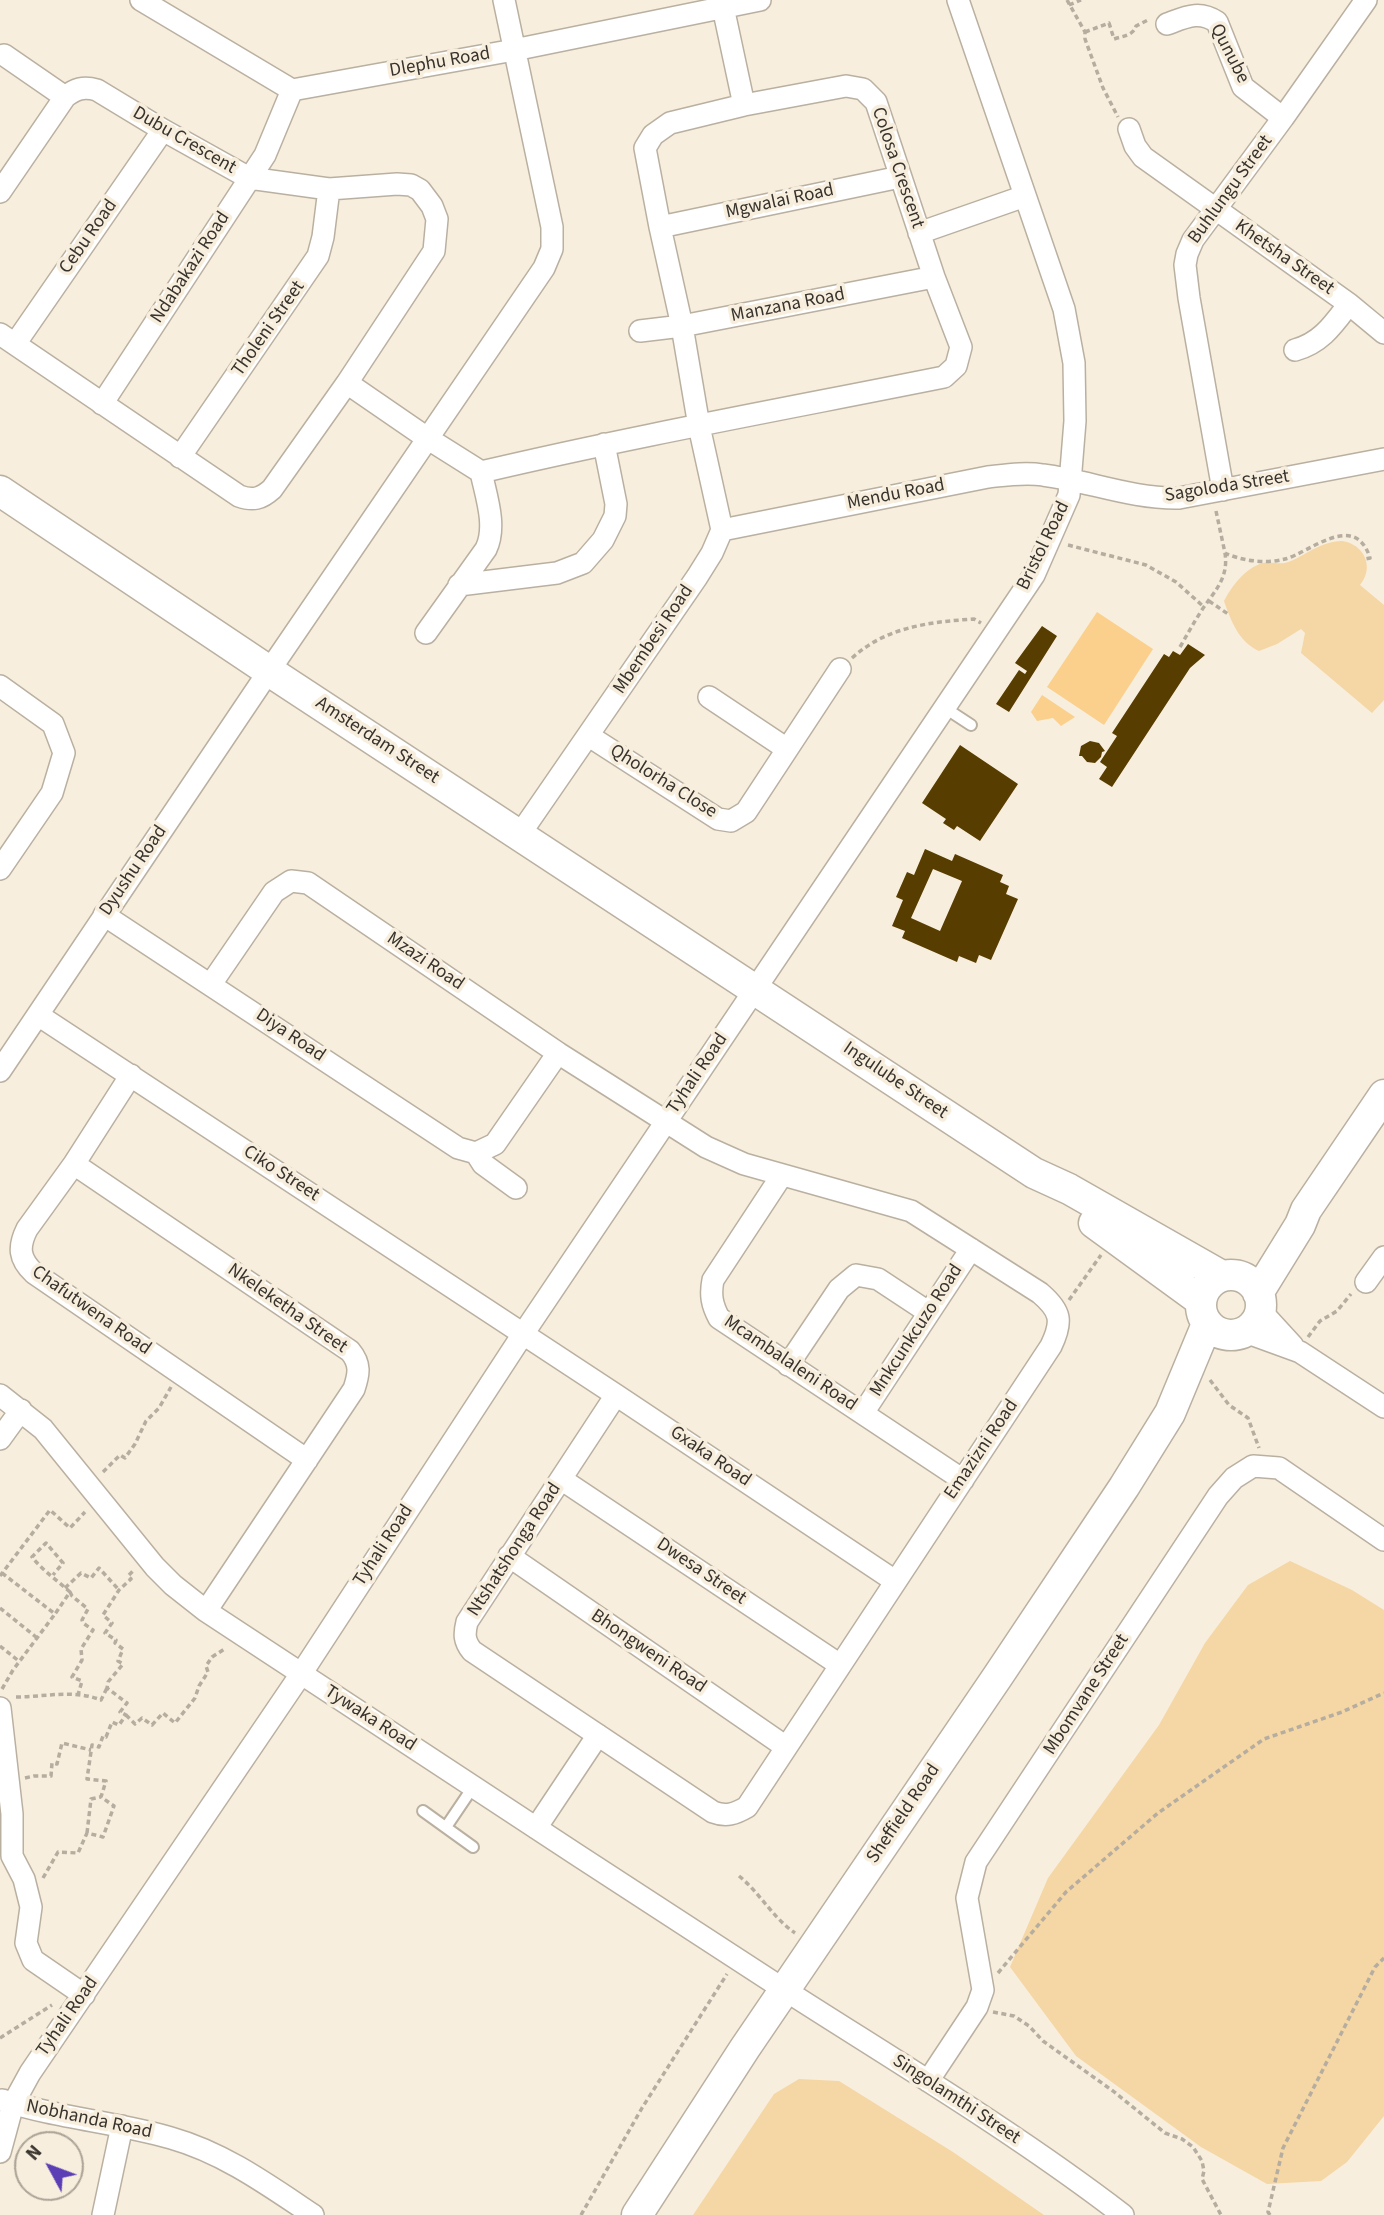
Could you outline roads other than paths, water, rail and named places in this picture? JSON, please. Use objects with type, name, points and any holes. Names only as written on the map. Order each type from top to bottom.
[{"type":"street","points":[[141,0],[292,90]]},
{"type":"street","name":"Dyushu Road","points":[[0,1072],[544,268],[552,249],[552,227],[504,0]]},
{"type":"street","name":"Dlephu Road","points":[[292,90],[513,50],[760,0]]},
{"type":"street","name":"Bristol Road","points":[[755,988],[1034,575],[1069,495],[1075,421],[1074,363],[1064,309],[958,0]]},
{"type":"street","name":"Buhlungu Street","points":[[1218,491],[1185,265],[1193,240],[1366,0]]},
{"type":"street","points":[[723,7],[744,105]]},
{"type":"street","name":"Qunube","points":[[1167,24],[1197,14],[1208,16],[1217,22],[1243,87],[1283,118]]},
{"type":"street","points":[[0,192],[65,97],[4,55]]},
{"type":"street","name":"Colosa Crescent","points":[[481,472],[604,444],[699,426],[944,377],[956,366],[961,347],[934,277],[876,102],[863,89],[846,86],[744,105],[670,123],[653,135],[645,148],[682,326],[699,426]]},
{"type":"street","name":"Dubu Crescent","points":[[7,339],[239,496],[250,500],[259,499],[272,489],[347,383],[434,251],[437,219],[432,206],[420,190],[411,185],[329,189],[249,178],[97,90],[79,88],[65,97]]},
{"type":"street","name":"Ndabakazi Road","points":[[102,404],[265,155],[292,90]]},
{"type":"street","name":"Khetsha Street","points":[[1129,129],[1135,146],[1143,157],[1349,304],[1384,333]]},
{"type":"street","name":"Cebu Road","points":[[7,339],[163,130]]},
{"type":"street","name":"Mgwalai Road","points":[[660,227],[900,177]]},
{"type":"street","name":"Tholeni Street","points":[[180,457],[318,256],[329,189]]},
{"type":"street","points":[[919,233],[1025,196]]},
{"type":"street","name":"Manzana Road","points":[[640,331],[682,326],[934,277]]},
{"type":"street","name":"Khetsha Street","points":[[1295,349],[1310,346],[1318,340],[1349,304]]},
{"type":"street","points":[[347,383],[427,439],[481,472],[491,537],[486,549],[426,633]]},
{"type":"street","points":[[699,426],[722,530]]},
{"type":"street","points":[[459,585],[557,573],[583,564],[603,540],[615,516],[616,504],[604,444]]},
{"type":"street","name":"Sagoloda Street","points":[[1071,480],[1155,499],[1179,498],[1384,459]]},
{"type":"street","name":"Mendu Road","points":[[722,530],[988,477],[1040,474],[1071,480]]},
{"type":"street","name":"Amsterdam Street","points":[[0,491],[269,671],[755,988]]},
{"type":"street","name":"Mbembesi Road","points":[[520,834],[697,578],[722,530]]},
{"type":"street","name":"Qholorha Close","points":[[589,736],[719,819],[732,821],[746,812],[840,669]]},
{"type":"street","points":[[0,686],[53,724],[64,753],[52,793],[0,869]]},
{"type":"street","points":[[709,697],[787,748]]},
{"type":"street","name":"Mzazi Road","points":[[211,984],[274,892],[291,881],[308,883],[558,1053],[666,1122]]},
{"type":"street","name":"Diya Road","points":[[104,915],[458,1148],[476,1153],[483,1164],[516,1188]]},
{"type":"street","name":"Tyhali Road","points":[[0,2152],[6,2101],[30,2073],[84,1995],[301,1674],[523,1334],[755,988]]},
{"type":"street","name":"Ingulube Street","points":[[755,988],[1034,1173],[1069,1189],[1233,1306],[1384,1407]]},
{"type":"street","name":"Ciko Street","points":[[38,1014],[523,1334]]},
{"type":"street","points":[[476,1153],[495,1144],[558,1053]]},
{"type":"street","name":"Chafutwena Road","points":[[131,1075],[74,1164],[27,1229],[20,1251],[22,1259],[34,1273],[307,1460]]},
{"type":"street","name":"Sheffield Road","points":[[637,2215],[745,2048],[998,1676],[1170,1413],[1233,1306],[1298,1215],[1306,1210],[1384,1095]]},
{"type":"street","points":[[666,1122],[721,1154],[782,1175],[897,1205],[930,1221],[971,1248]]},
{"type":"street","name":"Nkeleketha Street","points":[[74,1164],[354,1356],[358,1363],[359,1374],[354,1389],[206,1611]]},
{"type":"street","name":"Ingulube Street","points":[[1034,1173],[1057,1196],[1112,1236],[1233,1306]]},
{"type":"street","name":"Mcambalaleni Road","points":[[782,1175],[719,1267],[713,1280],[710,1293],[719,1318],[962,1480]]},
{"type":"street","name":"Emazizni Road","points":[[598,1735],[722,1815],[735,1814],[747,1807],[1059,1331],[1056,1310],[1040,1293],[971,1248]]},
{"type":"street","name":"Mnkcunkcuzo Road","points":[[863,1413],[971,1248]]},
{"type":"street","points":[[1366,1282],[1384,1257]]},
{"type":"street","points":[[788,1364],[839,1289],[856,1275],[878,1279],[928,1312]]},
{"type":"street","name":"Sheffield Road","points":[[1170,1413],[1206,1375],[1233,1306]]},
{"type":"street","name":"Gxaka Road","points":[[523,1334],[895,1581]]},
{"type":"street","name":"Tywaka Road","points":[[0,1395],[43,1429],[148,1559],[173,1585],[206,1611],[786,1990]]},
{"type":"street","name":"Ntshatshonga Road","points":[[598,1735],[472,1651],[464,1633],[467,1622],[509,1556],[616,1395]]},
{"type":"street","points":[[0,1439],[21,1410]]},
{"type":"street","name":"Mbomvane Street","points":[[928,2081],[980,1998],[967,1898],[976,1862],[1218,1496],[1234,1478],[1253,1466],[1279,1468],[1384,1540]]},
{"type":"street","name":"Dwesa Street","points":[[561,1479],[840,1665]]},
{"type":"street","name":"Bhongweni Road","points":[[509,1556],[786,1747]]},
{"type":"street","points":[[4,1703],[12,1814],[12,1856],[24,1879],[31,1907],[26,1943],[33,1960],[84,1995]]},
{"type":"street","points":[[536,1828],[598,1735]]},
{"type":"street","name":"Singolamthi Street","points":[[786,1990],[1076,2179],[1124,2215]]},
{"type":"street","name":"Nobhanda Road","points":[[6,2101],[173,2138],[226,2159],[313,2215]]},
{"type":"street","points":[[103,2215],[122,2126]]},
{"type":"lane","points":[[945,708],[971,725]]},
{"type":"lane","points":[[446,1827],[473,1787]]},
{"type":"lane","points":[[423,1811],[473,1847]]}]
